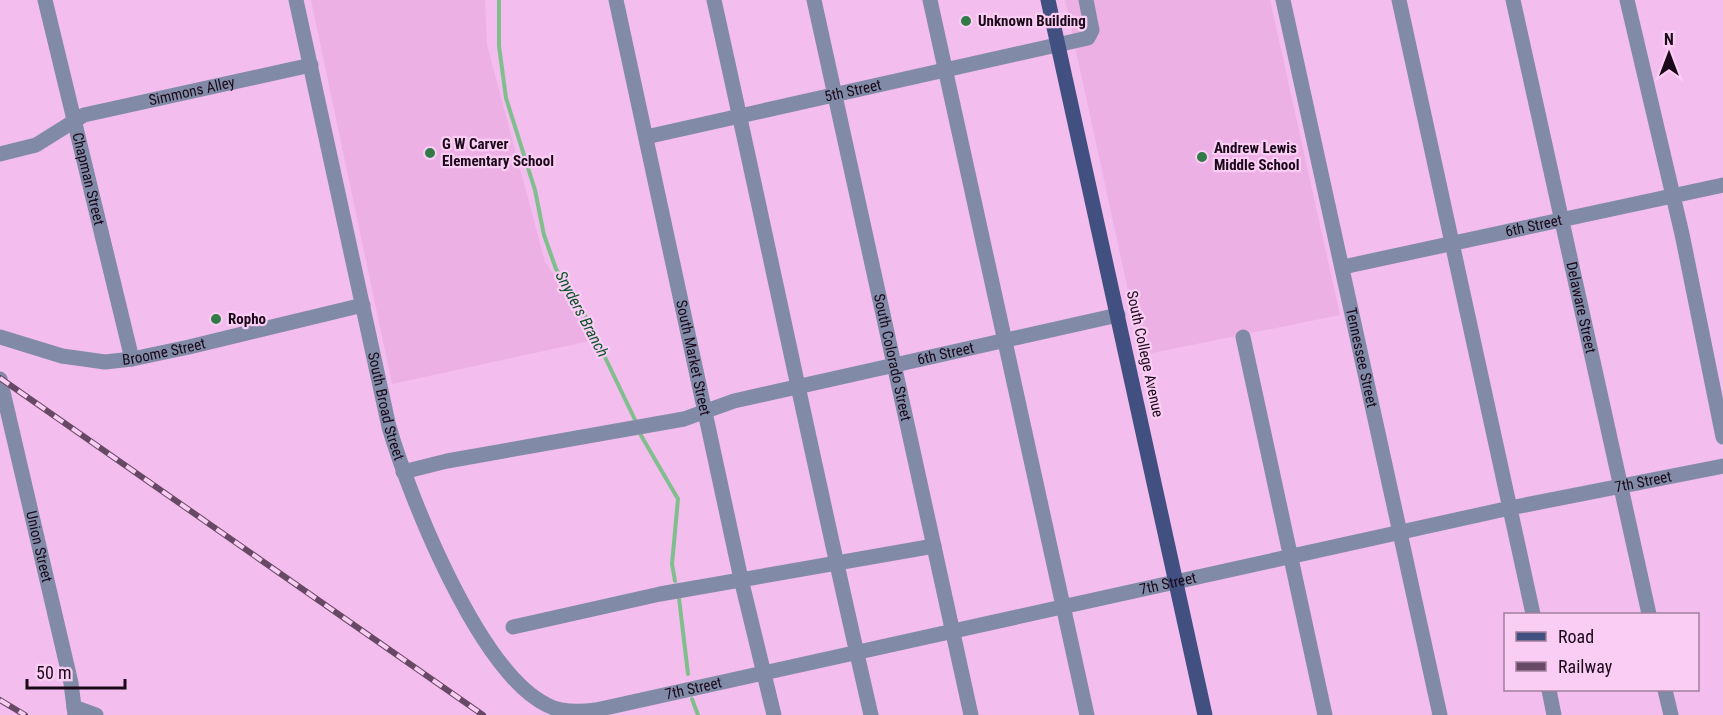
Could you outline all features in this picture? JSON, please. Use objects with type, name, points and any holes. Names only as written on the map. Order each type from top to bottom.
[{"type":"main road","name":"South College Avenue","points":[[1048,0],[1205,715]]},
{"type":"street","name":"Chapman Street","points":[[45,0],[132,359]]},
{"type":"street","name":"South Broad Street","points":[[296,0],[389,427],[402,472],[447,571],[487,644],[508,674],[521,688],[549,707],[581,712],[613,705]]},
{"type":"street","name":"South Market Street","points":[[616,0],[741,579],[774,715]]},
{"type":"street","points":[[714,0],[835,562],[871,715]]},
{"type":"street","name":"South Colorado Street","points":[[814,0],[971,715]]},
{"type":"street","points":[[930,0],[1087,715]]},
{"type":"street","name":"5th Street","points":[[646,137],[1088,38],[1092,30],[1086,0]]},
{"type":"street","name":"Tennessee Street","points":[[1283,0],[1440,715]]},
{"type":"street","points":[[1399,0],[1533,613]]},
{"type":"street","name":"Delaware Street","points":[[1513,0],[1649,613]]},
{"type":"street","points":[[1627,0],[1672,196],[1723,437]]},
{"type":"street","name":"Simmons Alley","points":[[0,154],[36,145],[84,115],[311,65]]},
{"type":"street","name":"6th Street","points":[[1343,267],[1451,246],[1723,185]]},
{"type":"street","name":"Broome Street","points":[[0,337],[62,356],[86,360],[132,359],[363,305]]},
{"type":"street","name":"6th Street","points":[[402,472],[447,461],[705,413],[734,401],[1118,315]]},
{"type":"street","points":[[1243,337],[1325,715]]},
{"type":"street","name":"Union Street","points":[[0,379],[3,403],[75,711]]},
{"type":"street","name":"7th Street","points":[[613,705],[1510,508],[1723,465]]},
{"type":"street","points":[[513,627],[741,579],[934,546]]},
{"type":"street","points":[[1549,691],[1554,715]]},
{"type":"street","points":[[1665,691],[1671,715]]},
{"type":"street","points":[[75,711],[96,715]]},
{"type":"shaded area","name":"G W Carver Elementary School","points":[[311,0],[485,0],[487,45],[545,262],[599,339],[392,384]]},
{"type":"shaded area","name":"Andrew Lewis Middle School","points":[[1065,0],[1270,0],[1340,315],[1142,355]]},
{"type":"waterway","name":"Snyders Branch","points":[[499,0],[499,46],[506,98],[535,190],[544,235],[556,269],[579,303],[637,424]]},
{"type":"waterway","name":"Snyders Branch","points":[[639,432],[678,499],[672,564],[675,581]]},
{"type":"waterway","name":"Snyders Branch","points":[[679,598],[688,674]]},
{"type":"waterway","name":"Snyders Branch","points":[[692,699],[698,715]]},
{"type":"railway","points":[[0,378],[483,715]]},
{"type":"railway","points":[[0,700],[25,715]]},
{"type":"place","name":"Unknown Building","points":[[966,21]]},
{"type":"place","name":"G W Carver Elementary School","points":[[430,153]]},
{"type":"place","name":"Andrew Lewis Middle School","points":[[1202,157]]},
{"type":"place","name":"Ropho","points":[[216,319]]}]
